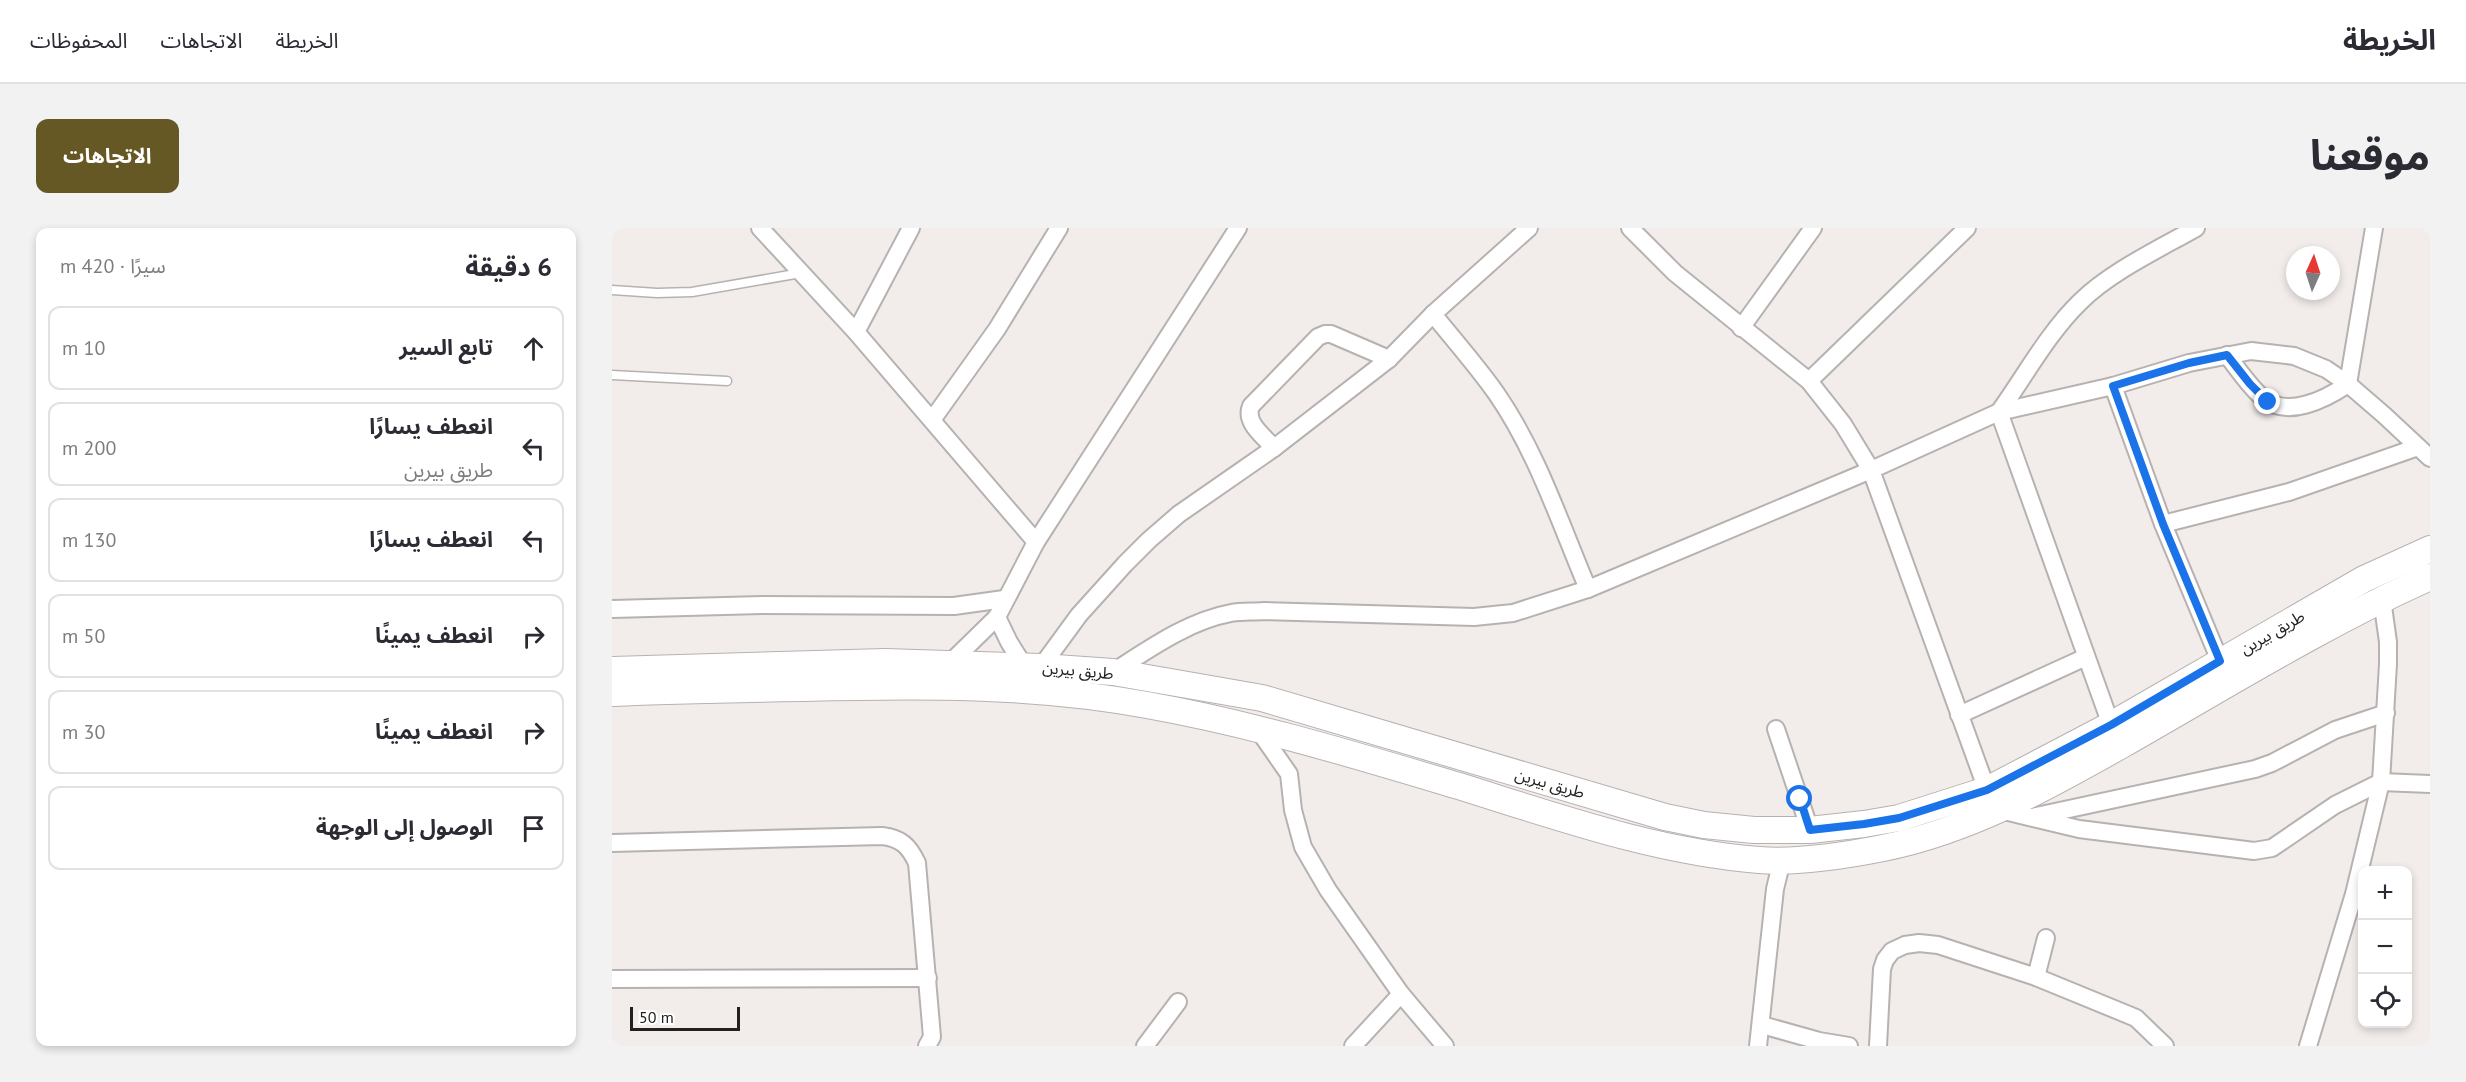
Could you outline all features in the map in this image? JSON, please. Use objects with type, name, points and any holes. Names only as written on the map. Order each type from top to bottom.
[{"type":"main road","name":"طريق بيرين","points":[[612,693],[927,686],[1019,690],[1105,698],[1257,727],[1640,840],[1770,860],[1887,848],[1942,831],[2111,725],[2220,661],[2364,579],[2430,549]]},
{"type":"main road","name":"طريق بيرين","points":[[612,670],[885,662],[1113,672],[1262,698],[1665,817],[1704,825],[1754,830],[1810,830],[1864,824],[1993,800],[2103,756],[2327,627],[2430,577]]},
{"type":"main road","points":[[612,658],[649,668]]},
{"type":"street","points":[[760,228],[856,332],[1036,542]]},
{"type":"street","points":[[856,332],[911,228]]},
{"type":"street","points":[[932,420],[997,329],[1059,228]]},
{"type":"street","points":[[949,664],[997,616],[1036,542],[1238,228]]},
{"type":"street","points":[[997,616],[1012,648],[1032,667],[1149,540],[1179,514],[1274,448],[1389,359],[1433,314],[1529,228]]},
{"type":"street","points":[[1630,228],[1675,273],[1809,381],[1843,424],[1871,470],[1959,715],[1993,800],[2028,817],[2079,829],[2262,851],[2277,845],[2334,805],[2381,782],[2430,784]]},
{"type":"street","points":[[1741,328],[1812,228]]},
{"type":"street","points":[[1809,381],[1967,228]]},
{"type":"street","points":[[1999,412],[2058,328],[2081,301],[2108,280],[2196,228]]},
{"type":"street","points":[[2349,384],[2374,228]]},
{"type":"street","points":[[1433,314],[1481,373],[1510,415],[1538,470],[1588,589]]},
{"type":"street","points":[[1274,448],[1252,424],[1249,411],[1251,406],[1318,337],[1331,334],[1389,359]]},
{"type":"street","points":[[1113,672],[1168,638],[1208,620],[1232,613],[1264,611],[1497,616],[1588,589],[1871,470],[1999,412],[2113,386],[2189,363],[2227,355],[2251,351],[2294,356],[2326,369],[2349,384],[2424,452]]},
{"type":"street","points":[[2227,355],[2262,397],[2275,405],[2292,406],[2322,400],[2349,384]]},
{"type":"street","points":[[2113,386],[2163,524],[2220,661]]},
{"type":"street","points":[[1999,412],[2111,725]]},
{"type":"street","points":[[2163,524],[2289,492],[2424,452]]},
{"type":"street","points":[[612,609],[774,605],[954,606],[1004,599]]},
{"type":"street","points":[[2308,1046],[2354,894],[2381,782],[2388,642],[2382,599]]},
{"type":"street","points":[[1959,715],[2085,657]]},
{"type":"street","points":[[2028,817],[2255,769],[2272,763],[2318,737],[2386,712]]},
{"type":"street","points":[[1257,727],[1289,774],[1293,810],[1303,847],[1328,890],[1401,994],[1445,1046]]},
{"type":"street","points":[[1776,729],[1810,830]]},
{"type":"street","points":[[612,843],[894,837],[911,850],[917,863],[932,1037],[927,1046]]},
{"type":"street","points":[[1758,1046],[1762,1026],[1775,889],[1770,860]]},
{"type":"street","points":[[1770,860],[1775,889]]},
{"type":"street","points":[[2036,977],[2046,938]]},
{"type":"street","points":[[1878,1046],[1882,969],[1885,960],[1892,951],[1905,945],[1919,943],[1938,945],[2036,977],[2136,1018],[2165,1046]]},
{"type":"street","points":[[612,979],[928,978]]},
{"type":"street","points":[[1353,1046],[1401,994]]},
{"type":"street","points":[[1144,1046],[1178,1002]]},
{"type":"street","points":[[1762,1026],[1819,1041],[1849,1046]]},
{"type":"lane","points":[[612,290],[657,293],[692,292],[801,273]]},
{"type":"lane","points":[[612,375],[727,381]]},
{"type":"route","points":[[1800,799],[1810,830],[1899,818],[1987,790],[2111,725],[2220,661],[2163,524],[2113,386],[2189,363],[2227,355],[2268,402]]}]
